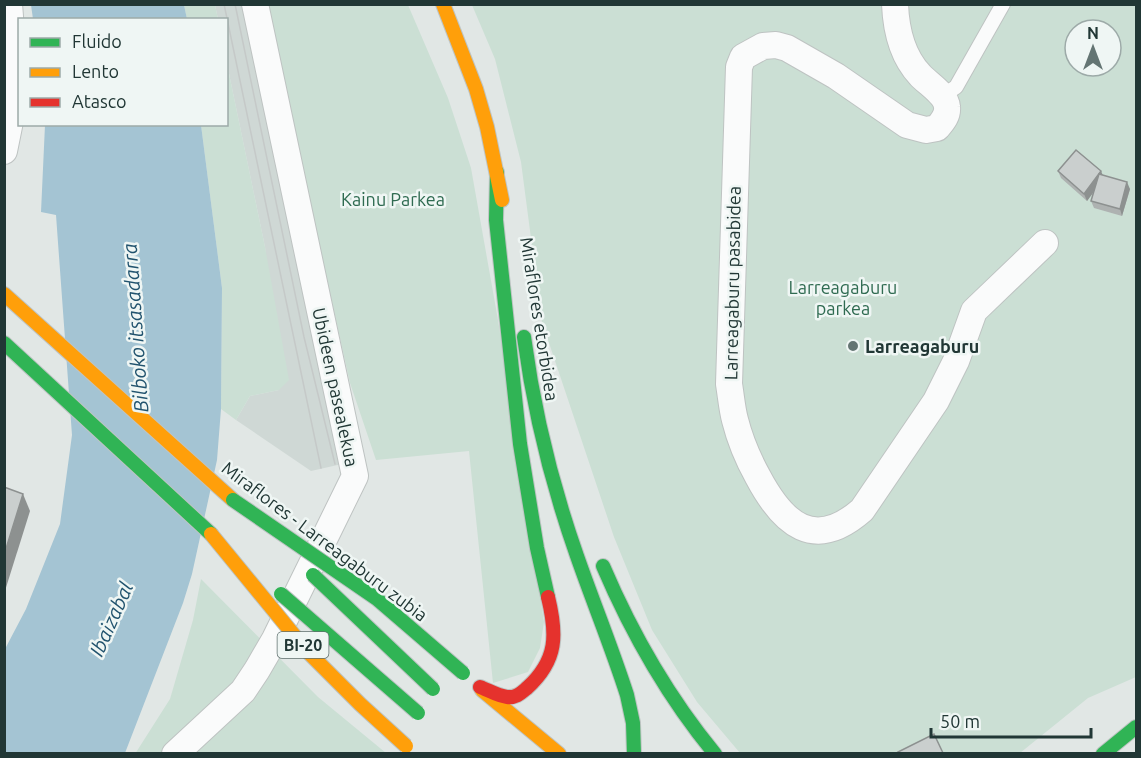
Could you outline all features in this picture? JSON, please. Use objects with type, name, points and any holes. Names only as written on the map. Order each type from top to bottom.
[{"type":"main road","name":"Miraflores etorbidea","points":[[443,4],[471,75],[487,127],[497,172],[518,302]]},
{"type":"main road","points":[[480,687],[507,697],[518,696],[546,668],[555,635],[553,616],[537,548],[520,444],[496,220],[497,172]]},
{"type":"main road","name":"Miraflores - Larreagaburu zubia","points":[[4,294],[233,500],[377,599],[541,740],[560,753]]},
{"type":"main road","name":"Miraflores etorbidea","points":[[522,323],[527,370],[548,463],[577,555],[629,700],[635,736],[634,753]]},
{"type":"main road","name":"BI-20","points":[[4,343],[211,534],[307,651],[351,696],[410,750]]},
{"type":"main road","points":[[548,463],[578,512]]},
{"type":"main road","points":[[233,500],[433,689]]},
{"type":"main road","points":[[211,534],[418,713]]},
{"type":"main road","points":[[597,551],[618,602],[657,676],[702,739],[716,753]]},
{"type":"main road","name":"Miraflores etorbidea","points":[[607,639],[634,674]]},
{"type":"main road","points":[[1103,753],[1137,727]]},
{"type":"street","name":"Ubideen pasealekua","points":[[175,753],[243,691],[257,670],[275,639],[355,476],[255,4]]},
{"type":"street","points":[[896,4],[896,21],[903,48],[918,74],[942,96]]},
{"type":"street","points":[[4,151],[16,92],[9,75],[8,14]]},
{"type":"street","name":"Larreagaburu pasabidea","points":[[942,96],[947,106],[946,117],[937,128],[926,130],[907,125],[836,76],[787,48],[776,45],[763,46],[744,57],[739,67],[729,384],[735,421],[748,459],[770,499],[785,517],[800,527],[824,529],[848,522],[862,510],[936,401],[956,361],[974,311],[1045,243]]},
{"type":"lane","points":[[942,96],[956,87],[1004,4]]},
{"type":"shaded area","points":[[215,5],[247,5],[342,464],[311,471],[236,420],[250,396],[279,390],[265,247],[228,69],[228,18],[218,18]]},
{"type":"green space","points":[[184,5],[215,5],[218,18],[187,18]]},
{"type":"green space","name":"Kainu Parkea","points":[[266,5],[408,5],[448,98],[471,168],[498,320],[544,622],[540,648],[528,672],[493,683],[469,451],[376,460],[350,383]]},
{"type":"green space","name":"Larreagaburu parkea","points":[[472,5],[1136,5],[1136,677],[1088,698],[1020,753],[740,753],[697,702],[652,630],[614,537],[542,322],[521,162],[495,59]]},
{"type":"green space","points":[[228,69],[265,247],[289,380],[279,390],[250,396],[236,420],[221,409],[222,288],[201,126],[228,126]]},
{"type":"green space","points":[[201,579],[318,697],[386,753],[135,754],[170,699],[193,620]]},
{"type":"water","points":[[31,5],[184,5],[187,18],[33,18]]},
{"type":"water","points":[[45,126],[201,126],[222,288],[221,409],[217,460],[192,574],[183,603],[125,753],[5,754],[5,649],[26,609],[60,524],[72,435],[56,215],[41,212]]},
{"type":"building","points":[[1076,150],[1101,171],[1084,194],[1058,171]]},
{"type":"building","points":[[1099,174],[1127,182],[1120,209],[1091,201]]},
{"type":"building","points":[[4,487],[23,494],[4,555]]},
{"type":"building","points":[[934,734],[943,753],[898,752]]},
{"type":"tram line","points":[[224,4],[227,18]]},
{"type":"tram line","points":[[235,4],[304,337],[335,464]]},
{"type":"tram line","points":[[228,23],[321,468]]},
{"type":"traffic: fast","points":[[497,172],[496,220],[520,444],[537,548],[548,597]]},
{"type":"traffic: fast","points":[[524,337],[533,393],[552,475],[577,556],[627,695],[633,723],[634,754]]},
{"type":"traffic: fast","points":[[4,343],[211,534]]},
{"type":"traffic: fast","points":[[233,500],[377,599],[463,673]]},
{"type":"traffic: fast","points":[[603,566],[652,664],[682,710],[715,754]]},
{"type":"traffic: fast","points":[[313,575],[433,689]]},
{"type":"traffic: fast","points":[[281,594],[418,713]]},
{"type":"traffic: fast","points":[[1103,754],[1136,727]]},
{"type":"traffic: slow","points":[[443,4],[476,89],[487,127],[502,200]]},
{"type":"traffic: slow","points":[[4,294],[233,500]]},
{"type":"traffic: slow","points":[[211,534],[307,651],[406,746]]},
{"type":"traffic: slow","points":[[482,690],[559,754]]},
{"type":"traffic: jam","points":[[480,687],[500,695],[513,697],[523,692],[537,678],[550,657],[552,646],[553,623],[548,597]]},
{"type":"place","name":"Larreagaburu","points":[[853,346]]},
{"type":"water label","name":"Bilboko itsasadarra","points":[[135,328]]},
{"type":"water label","name":"Ibaizabal","points":[[111,619]]}]
